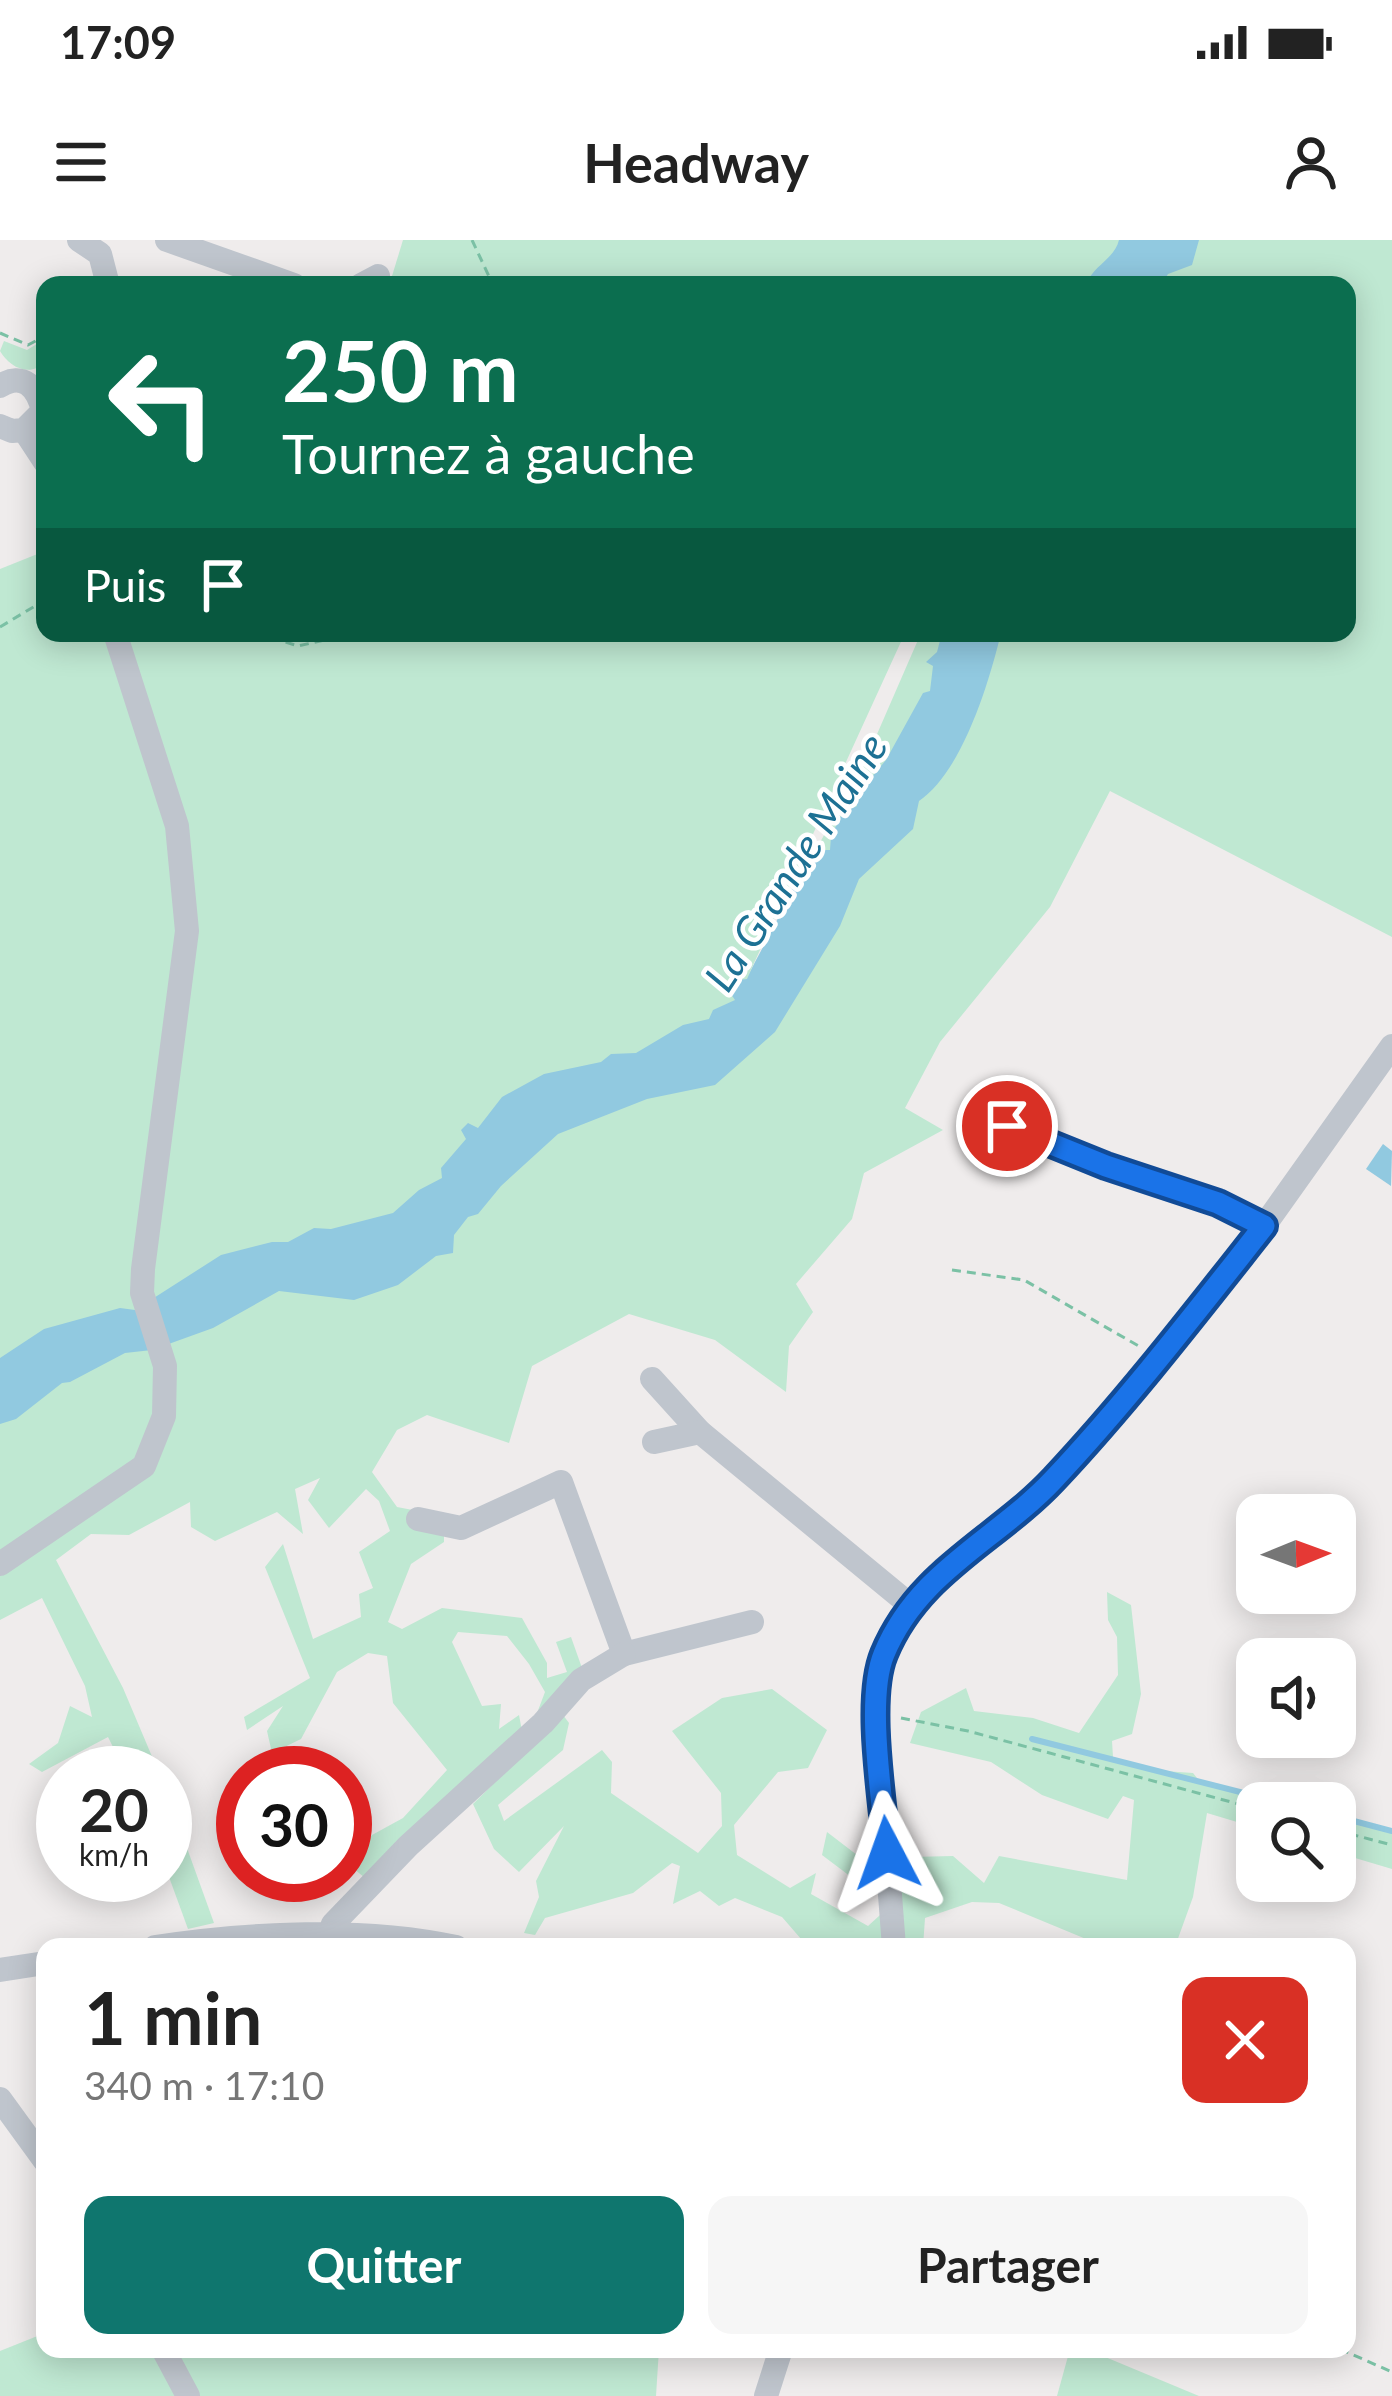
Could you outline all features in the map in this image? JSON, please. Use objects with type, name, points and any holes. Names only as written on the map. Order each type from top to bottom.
[{"type":"street","points":[[167,240],[269,276]]},
{"type":"street","points":[[99,245],[106,276]]},
{"type":"street","points":[[2,380],[25,381],[36,391]]},
{"type":"street","points":[[36,402],[12,428],[36,453]]},
{"type":"street","points":[[0,1564],[144,1466],[164,1416],[165,1366],[142,1293],[187,931],[177,826],[118,642]]},
{"type":"street","points":[[893,1938],[876,1713],[882,1657],[910,1605],[944,1568],[1050,1484],[1160,1359],[1264,1226],[1392,1046]]},
{"type":"street","points":[[1007,1126],[1106,1166],[1218,1203],[1264,1226]]},
{"type":"street","points":[[652,1379],[700,1432],[910,1605]]},
{"type":"street","points":[[654,1442],[700,1432]]},
{"type":"street","points":[[418,1519],[461,1528],[561,1482],[624,1654]]},
{"type":"street","points":[[328,1937],[333,1924],[408,1846],[543,1723],[581,1680],[624,1654],[752,1622]]},
{"type":"street","points":[[216,1938],[374,1938]]},
{"type":"street","points":[[0,1970],[36,1964]]},
{"type":"street","points":[[0,2099],[36,2149]]},
{"type":"street","points":[[168,2358],[188,2396]]},
{"type":"street","points":[[766,2396],[778,2358]]},
{"type":"path","points":[[472,240],[489,276]]},
{"type":"path","points":[[0,333],[28,345],[36,341]]},
{"type":"path","points":[[0,627],[36,605]]},
{"type":"path","points":[[285,642],[298,646],[316,642]]},
{"type":"path","points":[[952,1270],[1024,1280],[1160,1359]]},
{"type":"path","points":[[876,1713],[968,1731],[1236,1803]]},
{"type":"path","points":[[1356,1836],[1392,1845]]},
{"type":"path","points":[[1356,2356],[1392,2372]]},
{"type":"green space","points":[[403,240],[1169,240],[1131,276],[392,276]]},
{"type":"green space","points":[[1192,240],[1392,240],[1392,937],[1110,791],[1050,907],[940,1042],[905,1108],[943,1130],[864,1173],[852,1219],[796,1284],[813,1312],[789,1346],[786,1392],[715,1340],[629,1314],[532,1366],[509,1443],[427,1415],[397,1430],[372,1472],[397,1507],[444,1516],[444,1542],[411,1564],[388,1622],[402,1629],[442,1608],[522,1618],[547,1663],[547,1678],[567,1672],[556,1642],[571,1637],[582,1668],[534,1721],[545,1692],[507,1636],[458,1632],[452,1642],[482,1706],[501,1704],[499,1729],[519,1715],[522,1731],[372,1871],[372,1835],[403,1818],[447,1770],[393,1703],[387,1656],[368,1653],[337,1672],[301,1739],[286,1746],[270,1746],[267,1731],[283,1706],[247,1730],[244,1717],[310,1678],[265,1567],[283,1544],[313,1639],[361,1617],[359,1594],[373,1588],[359,1552],[390,1531],[379,1501],[366,1489],[329,1528],[308,1500],[320,1478],[295,1489],[303,1534],[277,1512],[215,1541],[191,1527],[190,1502],[129,1535],[91,1534],[56,1560],[148,1746],[112,1746],[108,1737],[91,1746],[54,1746],[70,1706],[92,1717],[85,1686],[42,1598],[0,1620],[0,569],[36,555],[36,642],[901,642],[749,974],[871,748],[917,642],[1356,642],[1356,276],[1144,276]]},
{"type":"green space","points":[[4,341],[27,350],[36,344],[36,368],[14,366],[0,351]]},
{"type":"green space","points":[[1107,1592],[1131,1605],[1141,1694],[1132,1734],[1112,1741],[1113,1757],[1150,1770],[1193,1773],[1201,1783],[1236,1791],[1236,1822],[1207,1813],[1193,1897],[1178,1938],[1084,1938],[999,1903],[972,1902],[925,1918],[924,1938],[800,1938],[782,1917],[735,1898],[719,1906],[700,1891],[673,1904],[680,1866],[672,1863],[633,1893],[545,1918],[535,1935],[524,1933],[539,1897],[536,1881],[564,1826],[519,1872],[494,1849],[473,1804],[563,1715],[569,1723],[563,1750],[498,1805],[504,1821],[602,1750],[612,1762],[611,1793],[698,1853],[722,1826],[721,1793],[672,1731],[722,1698],[772,1689],[827,1730],[808,1768],[778,1772],[734,1825],[737,1855],[790,1888],[816,1873],[811,1894],[868,1926],[902,1895],[867,1889],[822,1855],[827,1832],[857,1855],[867,1832],[911,1857],[953,1856],[984,1883],[999,1856],[1127,1880],[1134,1800],[1123,1796],[1108,1819],[1042,1795],[991,1762],[910,1743],[921,1712],[966,1688],[974,1711],[1033,1718],[1079,1733],[1118,1675],[1117,1637],[1108,1620]]},
{"type":"green space","points":[[1356,1824],[1392,1833],[1392,1869],[1356,1858]]},
{"type":"green space","points":[[192,1862],[214,1923],[188,1929],[178,1902],[192,1902]]},
{"type":"green space","points":[[36,2337],[36,2358],[658,2358],[656,2396],[0,2396],[0,2351]]},
{"type":"green space","points":[[1068,2358],[1108,2358],[1199,2396],[1057,2396]]},
{"type":"water","points":[[1119,240],[1199,240],[1192,265],[1167,276],[1091,276]]},
{"type":"water","points":[[940,642],[998,642],[961,748],[934,788],[919,801],[913,829],[859,879],[840,926],[775,1032],[715,1085],[647,1099],[558,1134],[478,1214],[468,1217],[454,1235],[453,1253],[436,1256],[398,1285],[354,1300],[279,1291],[213,1328],[152,1350],[125,1353],[62,1383],[16,1419],[0,1424],[0,1358],[44,1329],[120,1308],[135,1310],[221,1255],[288,1242],[314,1228],[331,1229],[393,1213],[419,1190],[442,1178],[441,1168],[466,1139],[461,1130],[468,1123],[478,1128],[502,1097],[544,1074],[601,1062],[611,1054],[636,1053],[683,1025],[709,1019],[713,1010],[735,1000],[719,987],[723,982],[747,979],[789,889],[800,890],[817,850],[830,850],[843,812],[857,806],[856,796],[886,760],[923,693],[930,691],[933,666],[926,662]]},
{"type":"water","points":[[1383,1144],[1392,1151],[1391,1186],[1366,1169]]},
{"type":"waterway","points":[[1032,1739],[1236,1791]]},
{"type":"waterway","points":[[1356,1822],[1392,1831]]},
{"type":"route","points":[[887,1853],[876,1713],[882,1657],[910,1604],[944,1568],[1050,1484],[1160,1359],[1264,1226],[1218,1203],[1106,1166],[1007,1126]]},
{"type":"water label","name":"La Grande Maine","points":[[796,862]]}]
